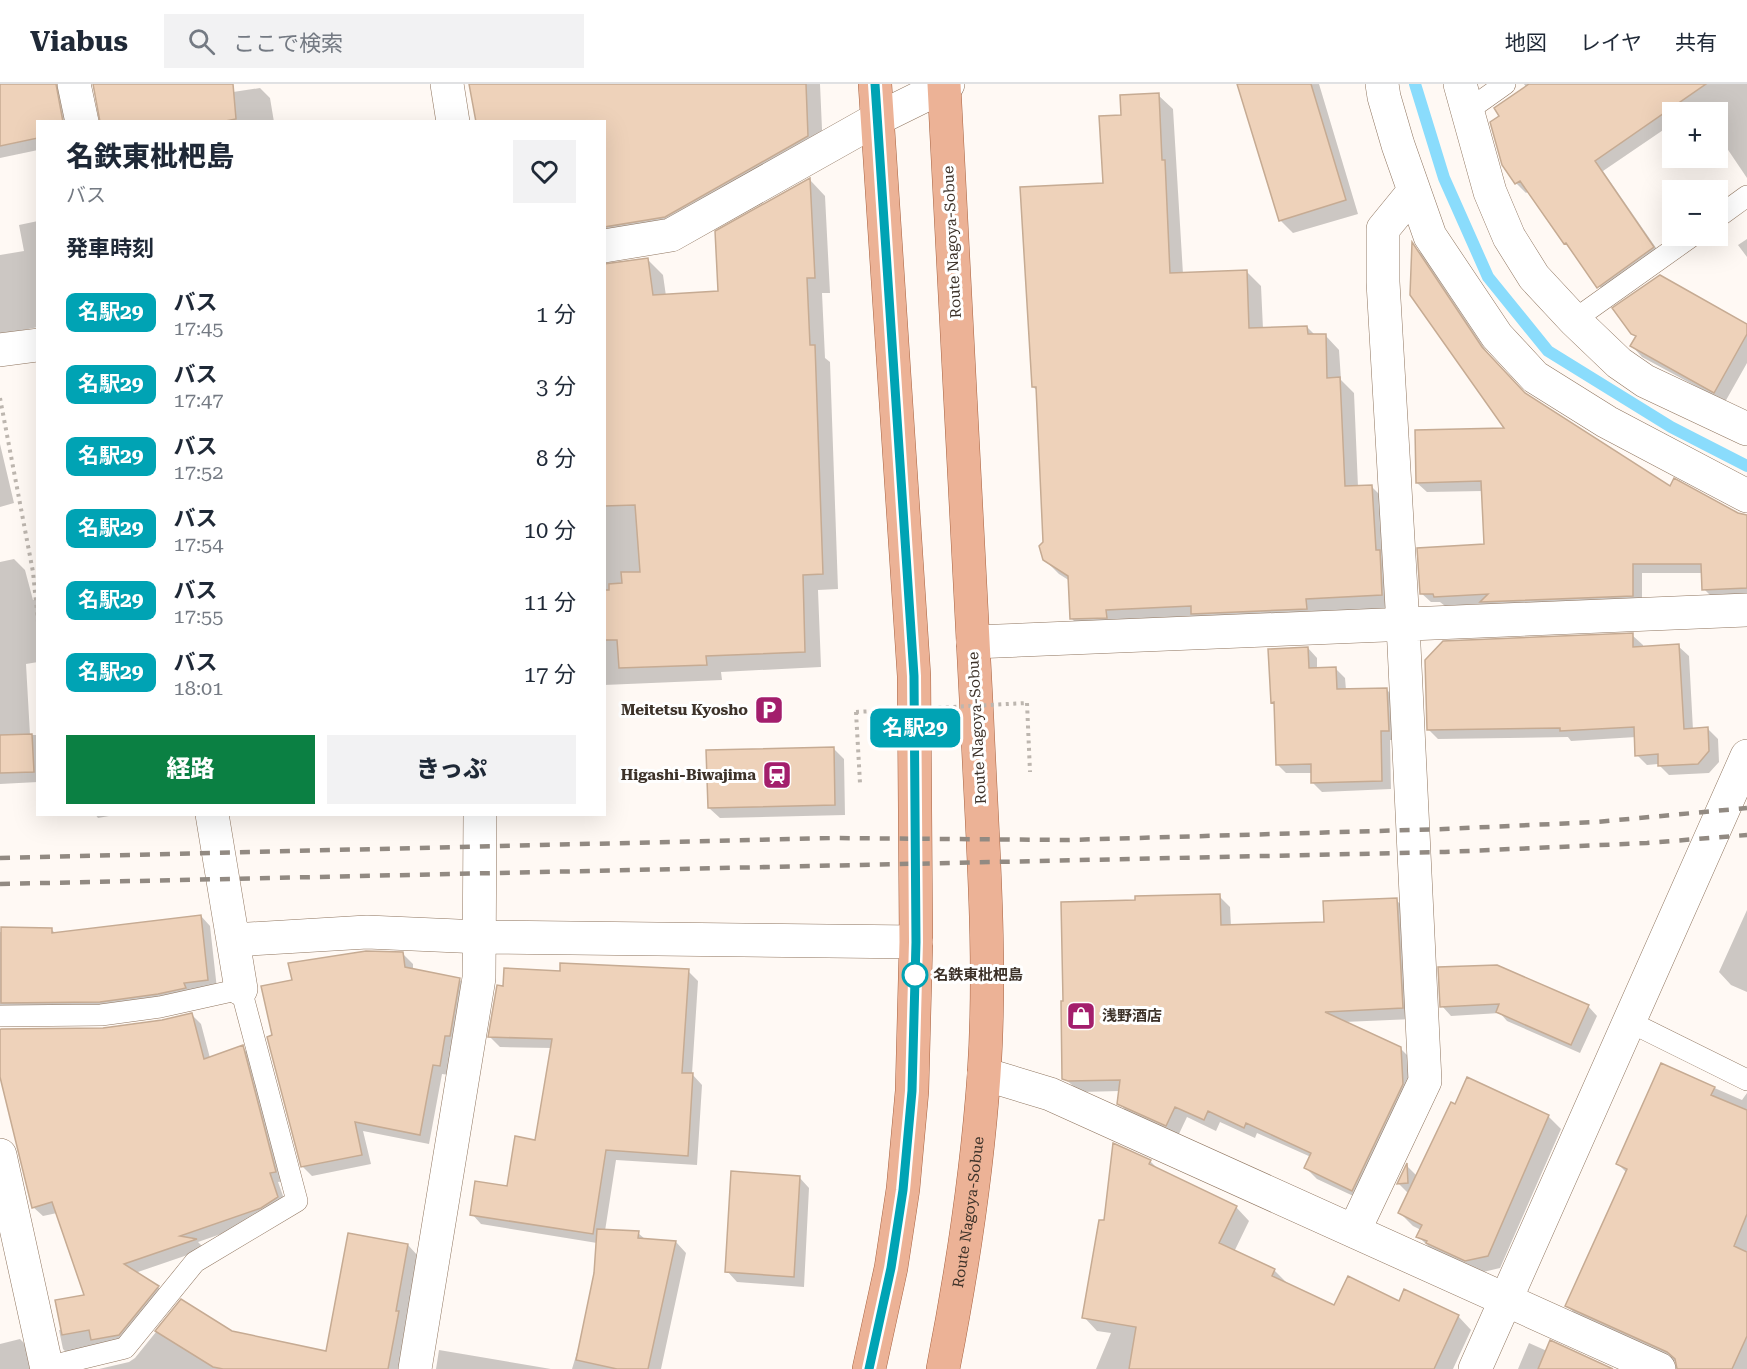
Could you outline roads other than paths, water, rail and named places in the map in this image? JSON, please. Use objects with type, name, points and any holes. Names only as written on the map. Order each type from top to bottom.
[{"type":"main road","points":[[869,1369],[891,1268],[903,1190],[912,1091],[916,942],[914,676],[875,84]]},
{"type":"main road","name":"Route Nagoya-Sobue","points":[[943,1369],[958,1290],[975,1170],[984,1074],[988,979],[945,85]]},
{"type":"street","points":[[74,84],[82,120]]},
{"type":"street","points":[[447,84],[453,120]]},
{"type":"street","points":[[1382,84],[1398,145],[1430,236],[1497,336],[1535,377],[1607,422],[1747,496]]},
{"type":"street","points":[[606,246],[671,235],[877,119],[945,85]]},
{"type":"street","points":[[1463,97],[1490,192],[1509,237],[1534,277],[1619,363],[1645,381],[1747,429]]},
{"type":"street","points":[[1354,1231],[1425,1081],[1403,625],[1383,282],[1383,230],[1414,191]]},
{"type":"street","points":[[0,350],[36,345]]},
{"type":"street","points":[[973,642],[1747,610]]},
{"type":"street","points":[[1475,1369],[1747,756]]},
{"type":"street","points":[[212,816],[241,989]]},
{"type":"street","points":[[415,1369],[479,978],[480,816]]},
{"type":"street","points":[[233,940],[367,932],[481,937],[916,942]]},
{"type":"street","points":[[984,1074],[1050,1094],[1659,1369]]},
{"type":"street","points":[[0,1155],[47,1368]]},
{"type":"lane","points":[[1463,97],[1505,84]]},
{"type":"lane","points":[[1728,210],[1747,196]]},
{"type":"lane","points":[[1574,320],[1678,246]]},
{"type":"lane","points":[[0,1016],[101,1015],[160,1006],[241,989],[297,1201],[195,1262],[125,1348],[47,1368]]},
{"type":"lane","points":[[1629,1022],[1747,1080]]},
{"type":"waterway","points":[[1415,84],[1444,178],[1488,277],[1548,351],[1671,427],[1747,466]]},
{"type":"railway","points":[[0,858],[835,838],[1067,840],[1444,829],[1596,822],[1747,808]]},
{"type":"railway","points":[[0,884],[1445,852],[1647,843],[1747,835]]},
{"type":"place","name":"Meitetsu Kyosho","points":[[769,710]]},
{"type":"place","name":"Higashi-Biwajima","points":[[777,775]]},
{"type":"place","name":"名鉄東枇杷島","points":[[915,975]]},
{"type":"place","name":"浅野酒店","points":[[1081,1016]]}]
